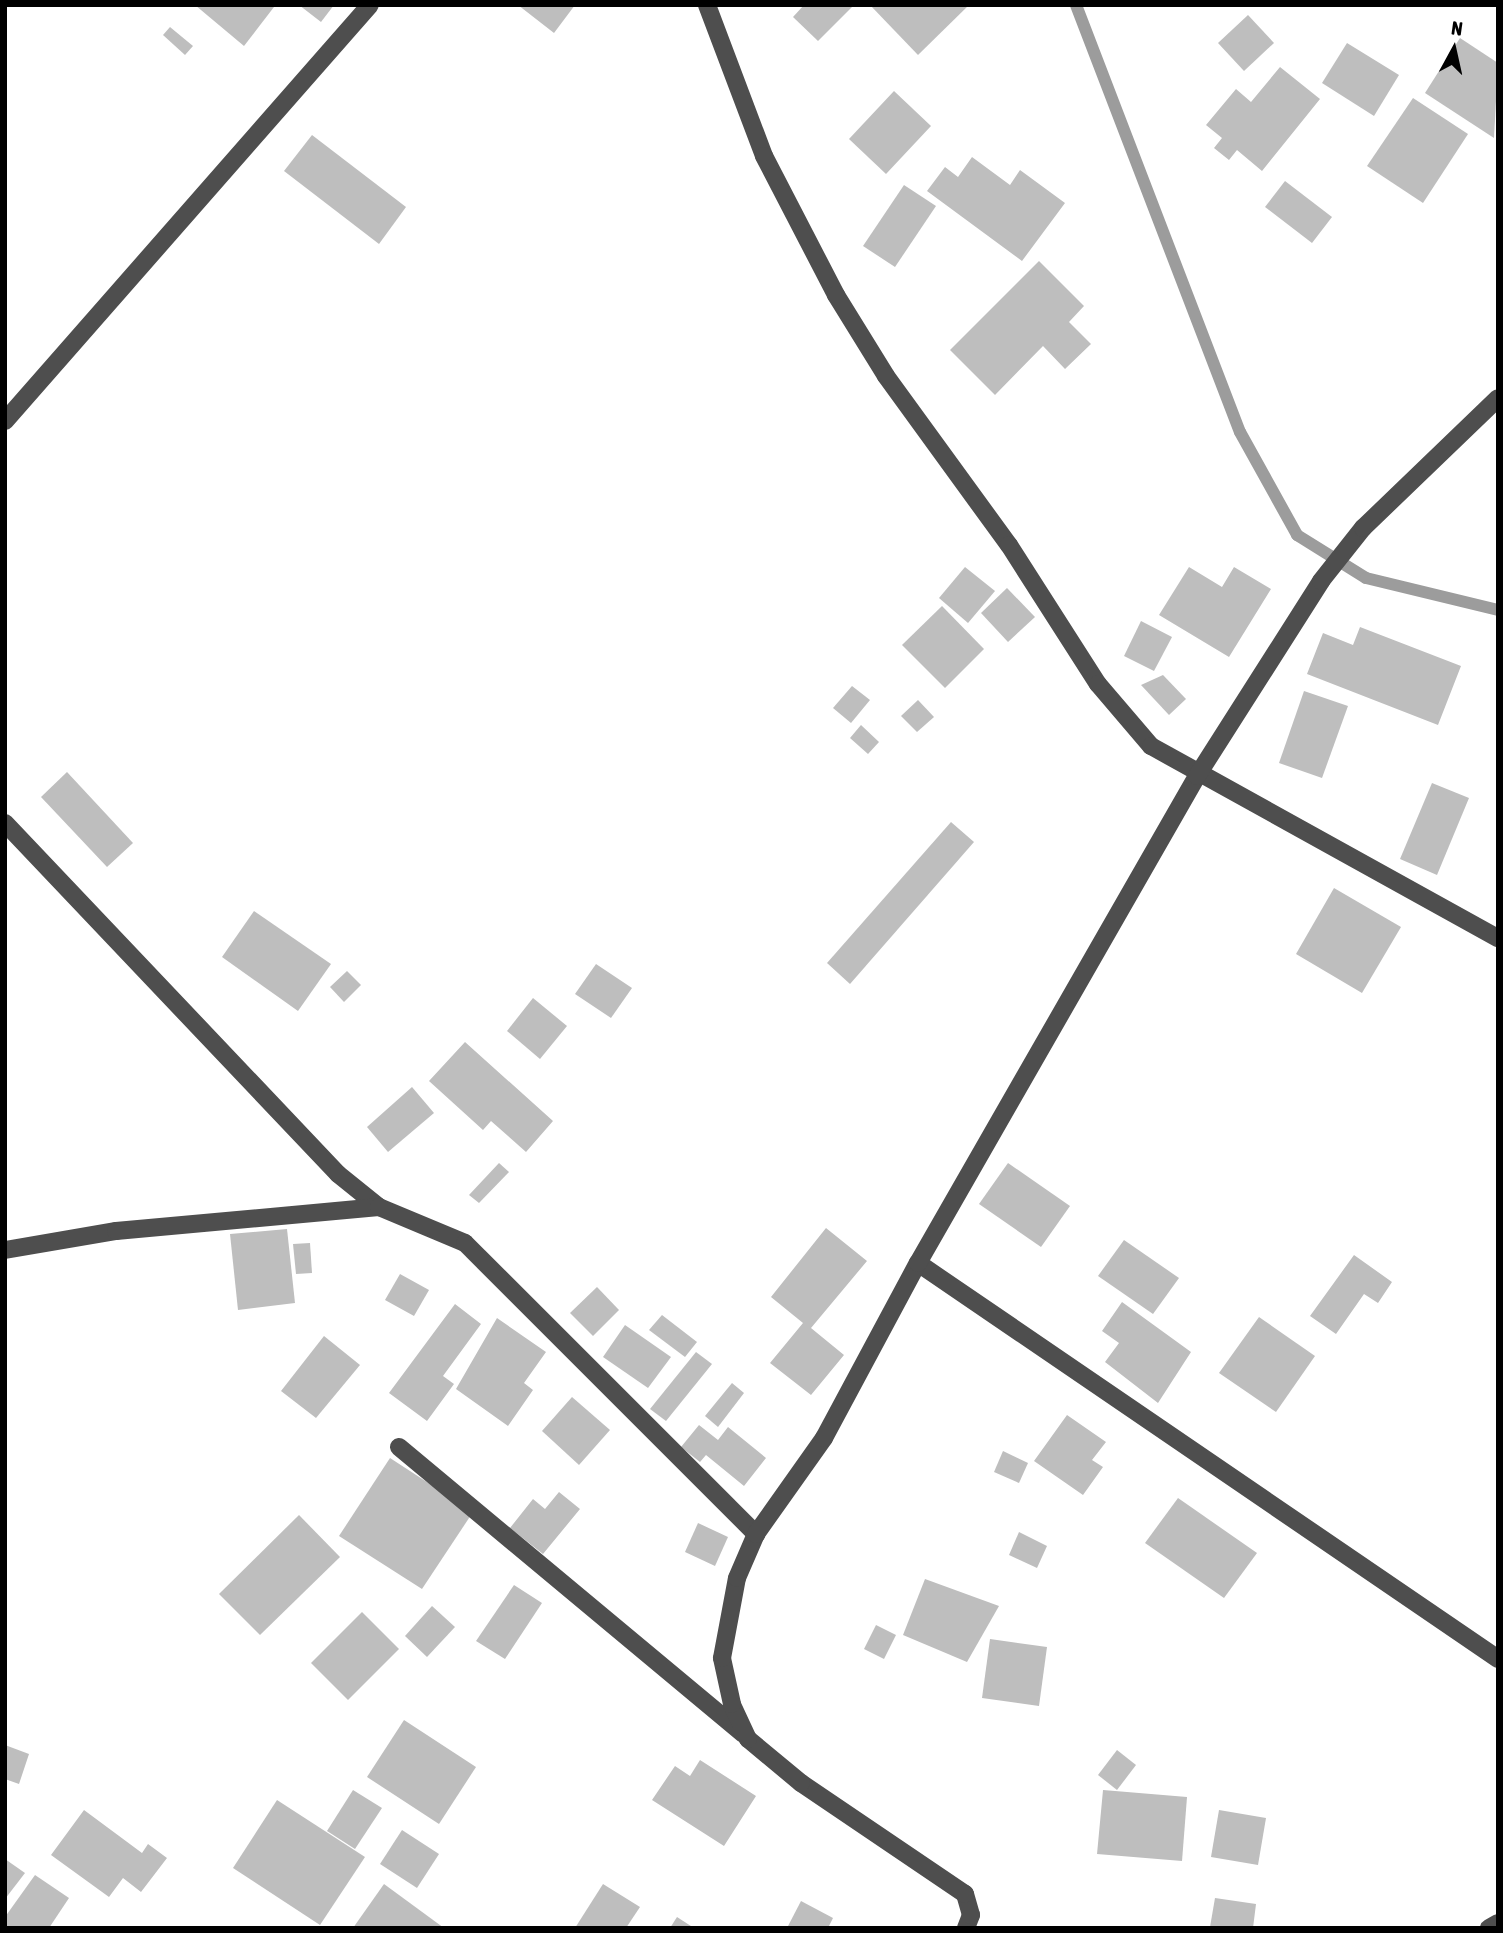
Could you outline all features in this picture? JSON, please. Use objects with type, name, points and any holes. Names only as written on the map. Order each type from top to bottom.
[{"type":"street","points":[[5,421],[370,5]]},
{"type":"street","points":[[707,5],[765,156],[886,376],[1010,545],[1098,684],[1151,746],[1197,776],[1498,938]]},
{"type":"street","points":[[748,1739],[732,1704],[722,1658],[737,1578],[756,1535],[824,1438],[918,1263],[1197,776],[1321,581],[1363,528],[1498,398]]},
{"type":"street","points":[[5,823],[338,1174],[379,1207],[465,1243],[756,1535]]},
{"type":"street","points":[[5,1250],[116,1231],[379,1207]]},
{"type":"street","points":[[918,1263],[1498,1659]]},
{"type":"street","points":[[399,1447],[801,1783],[965,1894],[971,1914],[965,1928]]},
{"type":"street","points":[[1489,1928],[1498,1923]]},
{"type":"building","points":[[195,5],[272,5],[274,7],[244,46]]},
{"type":"building","points":[[299,5],[334,5],[321,22]]},
{"type":"building","points":[[518,5],[575,5],[554,33]]},
{"type":"building","points":[[804,5],[852,7],[818,41],[793,17]]},
{"type":"building","points":[[870,5],[969,5],[918,55]]},
{"type":"building","points":[[1248,15],[1274,43],[1244,71],[1218,43]]},
{"type":"building","points":[[170,27],[193,46],[185,55],[163,35]]},
{"type":"building","points":[[1460,38],[1498,63],[1494,138],[1425,93]]},
{"type":"building","points":[[1347,43],[1399,75],[1374,116],[1322,83]]},
{"type":"building","points":[[1280,67],[1320,99],[1262,171],[1237,150],[1229,160],[1214,148],[1222,138],[1206,125],[1236,89],[1251,102]]},
{"type":"building","points":[[894,91],[931,126],[886,174],[849,139]]},
{"type":"building","points":[[1413,98],[1468,134],[1423,203],[1367,166]]},
{"type":"building","points":[[312,135],[406,207],[379,244],[284,171]]},
{"type":"building","points":[[972,157],[1010,185],[1020,170],[1065,203],[1022,261],[927,191],[945,167],[958,177]]},
{"type":"building","points":[[1285,181],[1332,217],[1312,243],[1265,207]]},
{"type":"building","points":[[904,185],[936,206],[895,267],[863,246]]},
{"type":"building","points":[[1039,261],[1084,306],[1069,322],[1091,344],[1065,369],[1043,346],[995,395],[950,350]]},
{"type":"building","points":[[965,567],[995,591],[968,623],[939,598]]},
{"type":"building","points":[[1189,567],[1222,587],[1234,567],[1271,589],[1229,657],[1159,615]]},
{"type":"building","points":[[1007,588],[1035,617],[1008,642],[981,613]]},
{"type":"building","points":[[942,606],[984,649],[945,688],[902,645]]},
{"type":"building","points":[[1141,621],[1172,637],[1154,671],[1124,656]]},
{"type":"building","points":[[1360,627],[1461,666],[1438,725],[1307,674],[1323,633],[1353,645]]},
{"type":"building","points":[[1163,675],[1186,699],[1169,715],[1141,685]]},
{"type":"building","points":[[852,686],[870,700],[851,723],[833,708]]},
{"type":"building","points":[[1304,691],[1348,706],[1322,778],[1279,763]]},
{"type":"building","points":[[918,700],[934,717],[917,732],[901,716]]},
{"type":"building","points":[[861,725],[879,742],[868,754],[850,738]]},
{"type":"building","points":[[67,772],[133,843],[107,867],[41,797]]},
{"type":"building","points":[[1432,783],[1469,798],[1437,875],[1400,859]]},
{"type":"building","points":[[951,822],[974,842],[850,984],[827,963]]},
{"type":"building","points":[[1334,888],[1401,927],[1362,993],[1296,954]]},
{"type":"building","points":[[254,911],[331,964],[298,1011],[222,957]]},
{"type":"building","points":[[596,964],[632,988],[611,1018],[575,994]]},
{"type":"building","points":[[347,971],[361,985],[344,1002],[330,987]]},
{"type":"building","points":[[533,998],[567,1026],[540,1059],[507,1031]]},
{"type":"building","points":[[465,1042],[553,1121],[526,1152],[491,1121],[483,1130],[429,1081]]},
{"type":"building","points":[[412,1087],[434,1113],[388,1152],[367,1127]]},
{"type":"building","points":[[499,1163],[509,1172],[479,1203],[469,1195]]},
{"type":"building","points":[[1008,1163],[1070,1206],[1041,1247],[979,1204]]},
{"type":"building","points":[[826,1228],[867,1261],[811,1328],[844,1355],[811,1395],[770,1363],[803,1323],[771,1297]]},
{"type":"building","points":[[287,1229],[295,1303],[238,1310],[230,1234]]},
{"type":"building","points":[[1124,1240],[1179,1278],[1153,1314],[1098,1276]]},
{"type":"building","points":[[310,1243],[312,1273],[296,1274],[293,1244]]},
{"type":"building","points":[[1354,1255],[1392,1282],[1378,1303],[1364,1294],[1336,1334],[1310,1316]]},
{"type":"building","points":[[400,1274],[429,1290],[414,1316],[385,1300]]},
{"type":"building","points":[[597,1287],[619,1310],[593,1336],[570,1313]]},
{"type":"building","points":[[1122,1302],[1191,1352],[1158,1403],[1105,1362],[1119,1343],[1102,1331]]},
{"type":"building","points":[[455,1304],[481,1324],[443,1376],[454,1384],[427,1421],[389,1393]]},
{"type":"building","points":[[662,1315],[697,1342],[685,1357],[649,1330]]},
{"type":"building","points":[[1259,1317],[1315,1356],[1276,1412],[1219,1373]]},
{"type":"building","points":[[497,1318],[546,1352],[524,1383],[533,1390],[508,1426],[456,1389]]},
{"type":"building","points":[[625,1325],[671,1357],[648,1388],[603,1357]]},
{"type":"building","points":[[324,1336],[360,1365],[316,1418],[281,1391]]},
{"type":"building","points":[[696,1352],[712,1364],[666,1421],[650,1409]]},
{"type":"building","points":[[732,1383],[744,1393],[718,1427],[705,1416]]},
{"type":"building","points":[[572,1397],[610,1430],[579,1465],[542,1431]]},
{"type":"building","points":[[1067,1415],[1106,1442],[1092,1460],[1103,1467],[1083,1495],[1034,1461]]},
{"type":"building","points":[[699,1425],[718,1440],[728,1427],[766,1458],[744,1486],[706,1455],[700,1462],[681,1447]]},
{"type":"building","points":[[1003,1451],[1028,1463],[1019,1483],[994,1472]]},
{"type":"building","points":[[390,1458],[473,1512],[422,1589],[339,1536]]},
{"type":"building","points":[[559,1492],[580,1509],[543,1554],[510,1528],[533,1499],[545,1509]]},
{"type":"building","points":[[1178,1498],[1257,1553],[1224,1598],[1145,1543]]},
{"type":"building","points":[[299,1515],[340,1557],[260,1635],[219,1594]]},
{"type":"building","points":[[698,1523],[728,1537],[715,1566],[685,1552]]},
{"type":"building","points":[[1019,1532],[1047,1546],[1037,1568],[1009,1555]]},
{"type":"building","points":[[925,1579],[999,1606],[967,1662],[903,1635]]},
{"type":"building","points":[[514,1585],[542,1603],[505,1659],[476,1641]]},
{"type":"building","points":[[432,1606],[455,1627],[427,1657],[405,1636]]},
{"type":"building","points":[[362,1612],[399,1649],[348,1700],[311,1663]]},
{"type":"building","points":[[876,1625],[896,1635],[884,1659],[864,1649]]},
{"type":"building","points":[[990,1639],[1047,1647],[1039,1706],[982,1698]]},
{"type":"building","points":[[404,1720],[476,1767],[439,1824],[367,1777]]},
{"type":"building","points":[[5,1745],[29,1754],[19,1784],[5,1779]]},
{"type":"building","points":[[1117,1750],[1136,1765],[1117,1790],[1098,1775]]},
{"type":"building","points":[[700,1760],[756,1796],[724,1846],[652,1800],[675,1766],[690,1776]]},
{"type":"building","points":[[353,1790],[382,1808],[355,1849],[327,1831]]},
{"type":"building","points":[[1103,1790],[1187,1797],[1182,1861],[1097,1854]]},
{"type":"building","points":[[277,1800],[365,1857],[320,1925],[233,1868]]},
{"type":"building","points":[[84,1810],[142,1853],[148,1844],[167,1858],[141,1892],[123,1878],[109,1897],[51,1855]]},
{"type":"building","points":[[1219,1810],[1266,1818],[1258,1865],[1211,1857]]},
{"type":"building","points":[[402,1830],[439,1854],[417,1888],[380,1864]]},
{"type":"building","points":[[5,1859],[25,1873],[5,1899]]},
{"type":"building","points":[[35,1875],[69,1898],[49,1928],[5,1928],[5,1917]]},
{"type":"building","points":[[384,1884],[444,1928],[353,1928]]},
{"type":"building","points":[[603,1884],[640,1907],[626,1928],[575,1928]]},
{"type":"building","points":[[1215,1898],[1256,1904],[1253,1928],[1210,1927]]},
{"type":"building","points":[[801,1901],[833,1918],[828,1928],[787,1928]]},
{"type":"building","points":[[677,1917],[694,1928],[670,1928]]},
{"type":"waterway","points":[[1076,5],[1240,432],[1297,535],[1366,578],[1498,610]]}]
